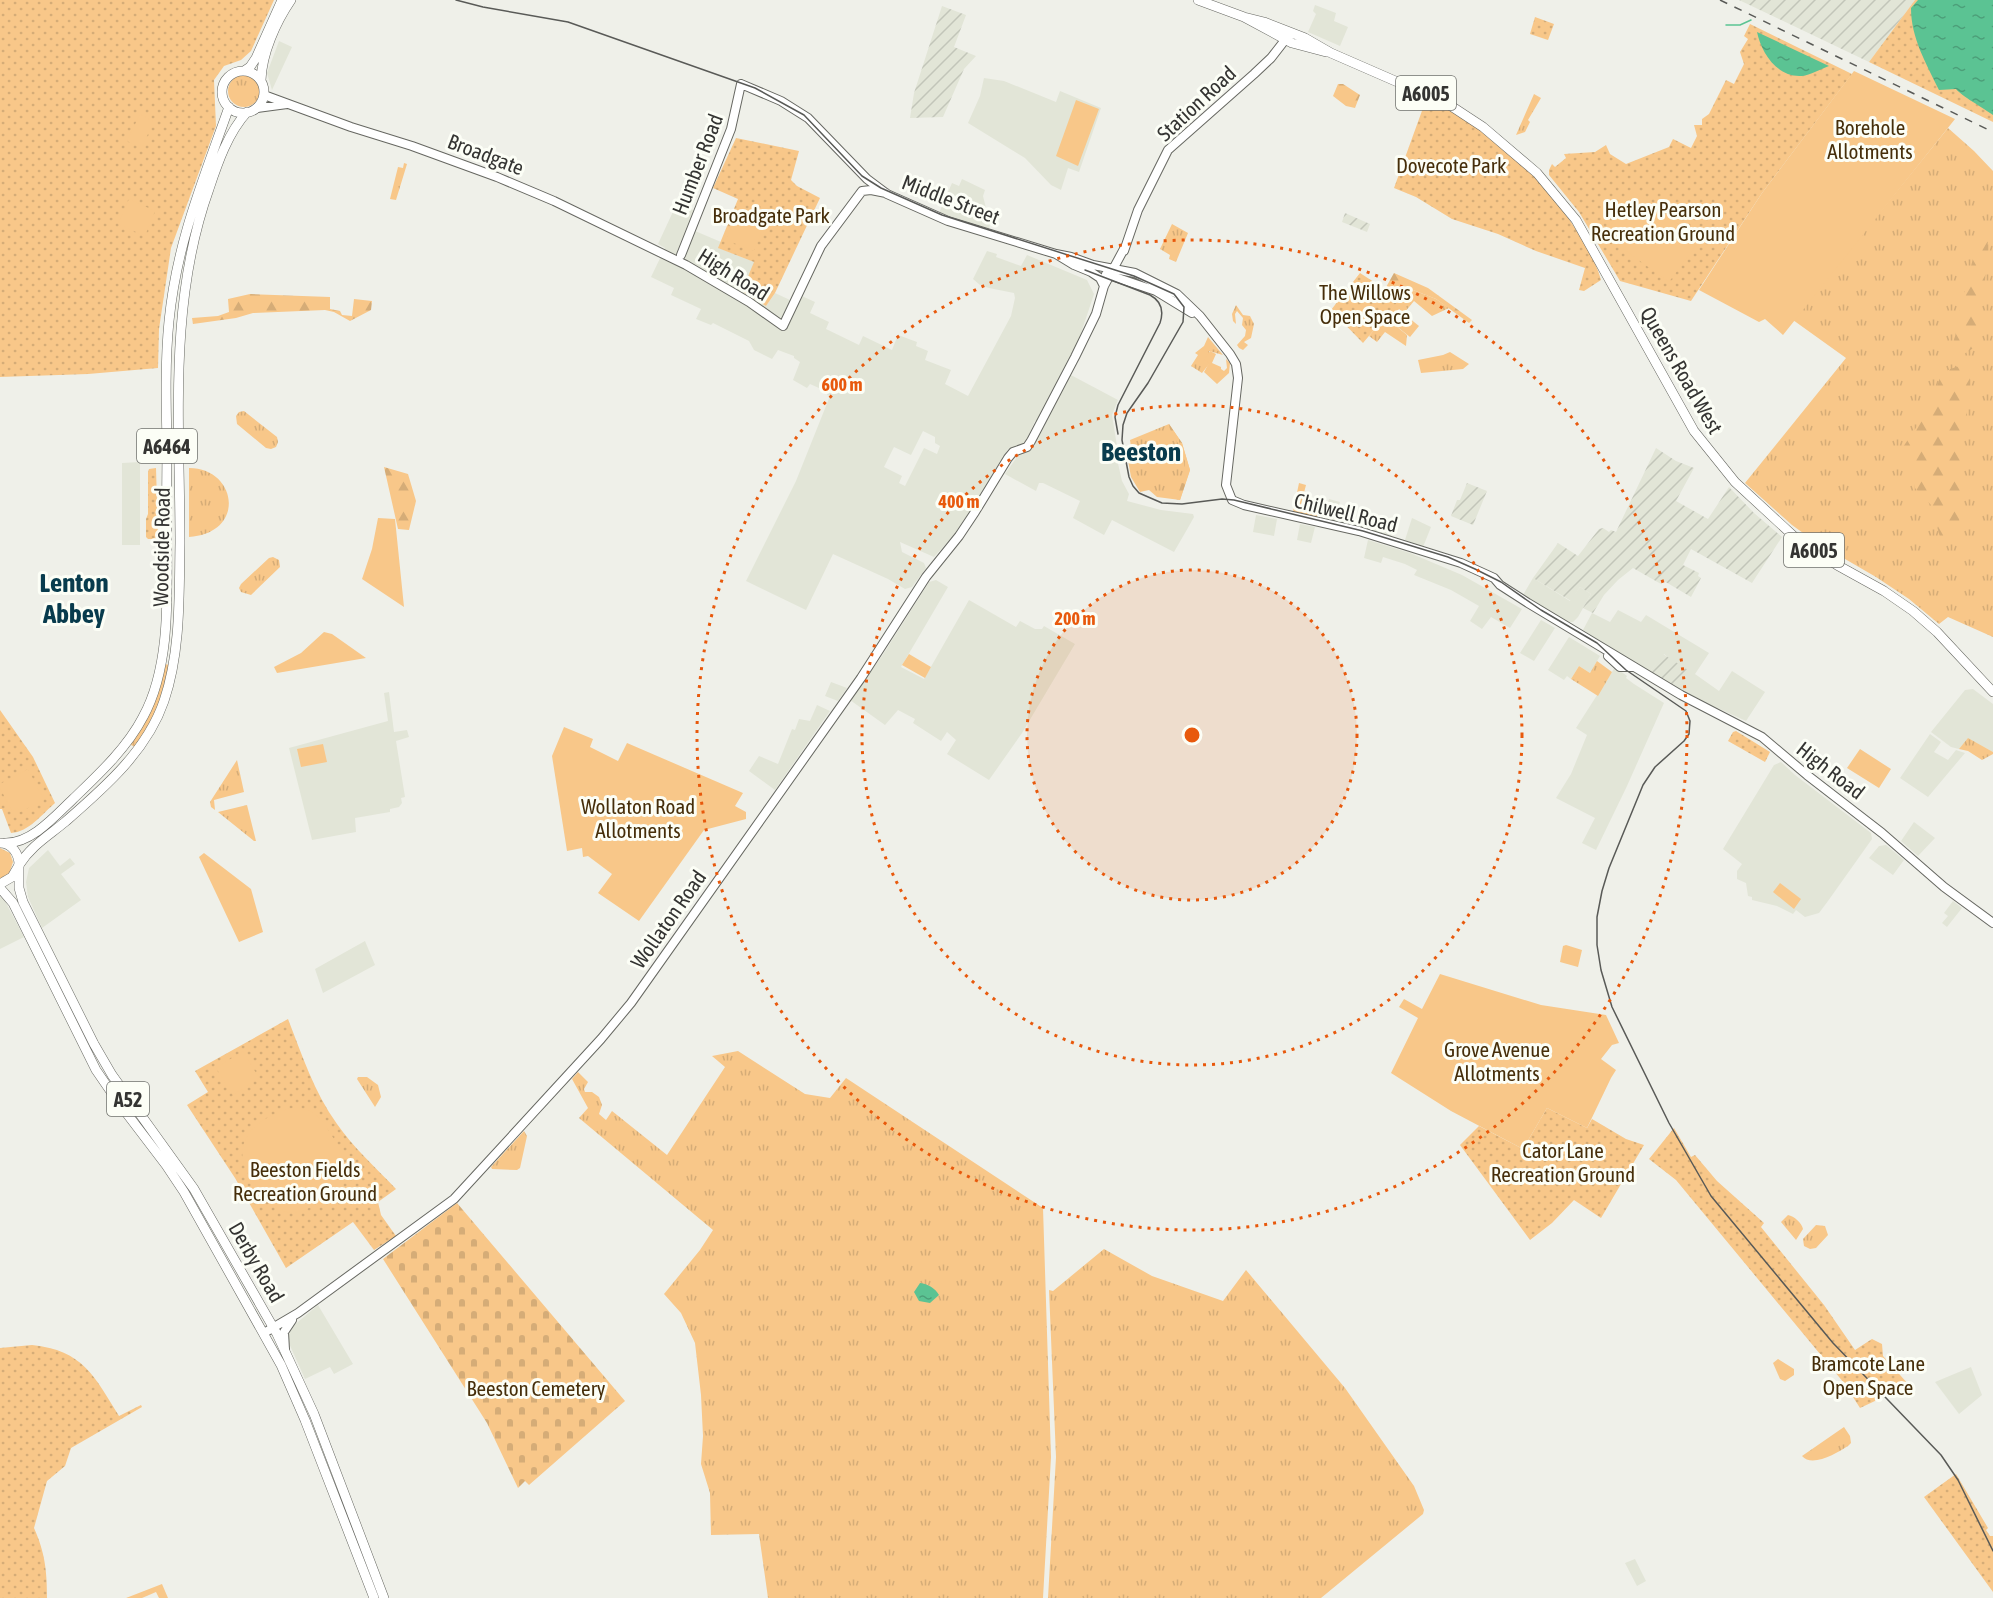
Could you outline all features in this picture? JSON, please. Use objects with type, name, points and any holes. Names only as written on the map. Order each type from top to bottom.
[{"type":"main road","points":[[282,0],[256,58],[250,67],[233,74],[224,83],[223,96],[229,107],[238,112],[288,104]]},
{"type":"main road","points":[[257,108],[264,94],[261,80],[262,64],[291,0]]},
{"type":"main road","name":"A6005","points":[[1198,0],[1244,17],[1292,39]]},
{"type":"main road","name":"A6005","points":[[1244,17],[1264,22],[1292,39]]},
{"type":"main road","name":"Queens Road West","points":[[1292,39],[1331,53],[1448,104],[1512,150],[1537,173],[1576,219],[1694,431],[1735,482],[1800,542],[1884,591],[1913,611],[1937,632],[1993,692]]},
{"type":"main road","name":"Station Road","points":[[1019,450],[1027,447],[1031,441],[1075,357],[1125,247],[1138,210],[1168,150],[1292,39]]},
{"type":"main road","points":[[244,71],[252,73],[261,80]]},
{"type":"main road","name":"Middle Street","points":[[741,84],[781,101],[808,118],[867,179],[886,193],[948,221],[1071,257],[1113,273],[1156,291],[1204,322]]},
{"type":"main road","name":"Humber Road","points":[[681,255],[731,129],[741,84]]},
{"type":"main road","name":"Broadgate","points":[[264,94],[351,127],[506,180],[666,254]]},
{"type":"main road","name":"Woodside Road","points":[[3,843],[18,842],[26,838],[53,818],[92,781],[121,749],[143,717],[158,676],[167,595],[167,345],[173,289],[181,248],[195,201],[229,107]]},
{"type":"main road","name":"Woodside Road","points":[[19,866],[32,848],[102,790],[147,737],[165,699],[174,659],[179,581],[179,345],[184,291],[194,236],[215,172],[235,126],[248,112]]},
{"type":"main road","name":"Middle Street","points":[[846,158],[847,163],[860,178],[862,188]]},
{"type":"main road","points":[[862,188],[886,193]]},
{"type":"main road","name":"High Road","points":[[666,254],[751,303],[783,326],[821,246],[862,188]]},
{"type":"main road","points":[[666,254],[681,255],[686,265]]},
{"type":"main road","name":"Middle Street","points":[[1056,254],[1091,272],[1100,278],[1104,286]]},
{"type":"main road","name":"Middle Street","points":[[1091,272],[1135,273],[1180,296],[1233,357],[1238,373],[1226,481],[1231,499]]},
{"type":"main road","name":"Station Road","points":[[1100,303],[1104,286],[1113,273]]},
{"type":"main road","points":[[1180,296],[1189,306],[1190,311]]},
{"type":"main road","points":[[167,345],[179,345]]},
{"type":"main road","name":"Wollaton Road","points":[[264,1334],[298,1313],[454,1199],[601,1039],[638,993],[861,678],[926,577],[959,536],[1008,458],[1019,450]]},
{"type":"main road","points":[[167,463],[180,463]]},
{"type":"main road","name":"Chilwell Road","points":[[1231,499],[1242,505],[1359,531],[1453,561],[1492,583],[1500,585]]},
{"type":"main road","name":"High Road","points":[[1500,585],[1596,644],[1620,667],[1633,667],[1762,737],[1882,833],[1944,887],[1993,923]]},
{"type":"main road","points":[[121,749],[129,748],[135,752]]},
{"type":"main road","name":"A52","points":[[0,886],[12,877],[19,866],[16,853],[3,843]]},
{"type":"main road","name":"Derby Road","points":[[19,866],[19,888],[23,902],[94,1044],[121,1089],[194,1190],[285,1350],[314,1414],[384,1598]]},
{"type":"main road","name":"Derby Road","points":[[0,886],[13,903],[96,1070],[184,1192],[281,1365],[305,1420],[374,1598]]},
{"type":"main road","points":[[285,1350],[284,1332],[298,1313]]},
{"type":"shaded area","points":[[1739,0],[1915,0],[1869,62]]},
{"type":"shaded area","points":[[1315,5],[1336,13],[1334,21],[1348,27],[1340,46],[1308,32],[1316,14],[1313,11]]},
{"type":"shaded area","points":[[942,6],[966,15],[954,47],[976,56],[964,69],[943,117],[910,118],[914,93]]},
{"type":"shaded area","points":[[279,41],[292,47],[272,90],[267,73]]},
{"type":"shaded area","points":[[984,78],[1004,81],[1056,102],[1060,91],[1101,108],[1079,172],[1068,168],[1061,190],[1051,185],[1025,158],[968,123],[980,96]]},
{"type":"shaded area","points":[[962,179],[985,190],[983,196],[990,224],[989,229],[939,213],[952,183],[959,186]]},
{"type":"shaded area","points":[[677,203],[695,211],[688,228],[721,242],[719,248],[754,262],[766,306],[775,293],[790,300],[793,292],[815,302],[810,313],[829,322],[826,329],[859,345],[863,336],[892,350],[898,335],[917,342],[916,346],[928,351],[925,360],[951,370],[945,384],[968,396],[1011,316],[1015,298],[1014,293],[980,285],[973,279],[987,251],[997,254],[996,257],[1021,266],[1027,255],[1087,280],[1094,294],[1079,339],[1024,445],[1008,449],[975,505],[953,536],[934,557],[900,542],[902,552],[924,563],[926,568],[912,587],[905,589],[833,554],[806,610],[746,581],[796,481],[830,396],[827,395],[828,392],[810,384],[807,388],[793,380],[800,362],[794,356],[778,350],[772,359],[754,350],[749,341],[713,323],[711,325],[696,319],[701,309],[671,295],[674,288],[651,277],[665,248],[658,244]],"holes":[[[923,431],[935,437],[935,443],[940,446],[937,454],[924,448],[905,486],[899,483],[902,476],[884,467],[894,447],[911,455]]]},
{"type":"shaded area","points":[[1345,213],[1370,224],[1367,232],[1342,222]]},
{"type":"shaded area","points":[[1069,374],[1118,400],[1112,415],[1117,446],[1114,446],[1122,481],[1129,494],[1127,501],[1161,510],[1193,514],[1194,517],[1174,552],[1112,520],[1104,535],[1073,518],[1080,501],[1043,483],[1039,483],[1036,491],[1005,474],[1019,454],[1029,451],[1034,446]]},
{"type":"shaded area","points":[[1656,448],[1676,461],[1694,468],[1676,501],[1708,519],[1729,487],[1782,537],[1752,583],[1691,549],[1683,565],[1699,573],[1698,576],[1701,578],[1691,597],[1664,581],[1661,584],[1633,568],[1604,595],[1593,613],[1583,608],[1591,594],[1580,587],[1571,601],[1533,578],[1558,543],[1578,556],[1599,529],[1616,532]]},
{"type":"shaded area","points":[[140,462],[140,545],[122,545],[122,463]]},
{"type":"shaded area","points":[[1467,483],[1487,491],[1473,525],[1451,516]]},
{"type":"shaded area","points":[[1329,499],[1340,502],[1339,505],[1349,507],[1346,523],[1324,519]]},
{"type":"shaded area","points":[[1362,510],[1376,518],[1373,525],[1393,531],[1391,536],[1358,526]]},
{"type":"shaded area","points":[[1256,515],[1277,519],[1274,536],[1253,532]]},
{"type":"shaded area","points":[[1412,518],[1431,527],[1423,547],[1405,540]]},
{"type":"shaded area","points":[[1300,524],[1315,527],[1311,543],[1297,540]]},
{"type":"shaded area","points":[[1368,540],[1410,553],[1462,575],[1522,609],[1510,628],[1491,617],[1482,629],[1470,621],[1479,606],[1451,590],[1414,575],[1417,570],[1405,564],[1383,557],[1381,563],[1364,558]]},
{"type":"shaded area","points":[[1533,578],[1570,601],[1580,587],[1591,594],[1578,617],[1573,622],[1567,622],[1523,595]]},
{"type":"shaded area","points":[[936,580],[948,587],[901,667],[924,679],[969,600],[1016,627],[1020,621],[1035,629],[1042,629],[1044,626],[1075,644],[1022,733],[989,780],[947,754],[956,740],[947,732],[941,741],[913,723],[915,719],[898,710],[885,725],[850,700],[882,656],[929,582]]},
{"type":"shaded area","points":[[1618,610],[1641,622],[1646,615],[1709,653],[1695,674],[1719,691],[1732,671],[1765,692],[1746,721],[1676,689],[1670,659],[1664,654],[1649,673],[1583,630],[1592,613],[1610,622]]},
{"type":"shaded area","points":[[1541,620],[1555,628],[1534,661],[1520,653]]},
{"type":"shaded area","points":[[1569,637],[1600,656],[1590,673],[1579,666],[1571,679],[1567,676],[1564,680],[1548,670]]},
{"type":"shaded area","points":[[1663,654],[1688,670],[1676,689],[1649,673]]},
{"type":"shaded area","points":[[1615,667],[1634,684],[1664,703],[1596,850],[1582,843],[1595,818],[1556,798],[1571,774],[1587,735],[1576,728]]},
{"type":"shaded area","points":[[831,682],[847,688],[838,701],[825,696]]},
{"type":"shaded area","points":[[1973,689],[1993,704],[1993,752],[1969,739],[1959,749],[1951,747],[1931,732],[1965,690]]},
{"type":"shaded area","points":[[389,692],[394,732],[407,730],[409,737],[396,741],[405,797],[401,798],[402,803],[399,807],[390,809],[390,812],[355,818],[356,832],[312,840],[289,748],[388,721],[384,693]]},
{"type":"shaded area","points":[[817,705],[830,711],[775,790],[749,771],[759,756],[778,764],[792,729],[795,730],[799,719],[810,721]]},
{"type":"shaded area","points":[[1930,734],[1941,742],[1934,752],[1948,760],[1956,750],[1965,753],[1928,797],[1900,778]]},
{"type":"shaded area","points":[[1781,762],[1871,833],[1872,839],[1819,913],[1805,917],[1796,910],[1793,914],[1777,906],[1752,900],[1752,897],[1748,896],[1746,883],[1737,879],[1737,871],[1742,864],[1723,849],[1774,765]]},
{"type":"shaded area","points":[[1914,822],[1935,838],[1918,856],[1901,841]]},
{"type":"shaded area","points":[[1886,845],[1904,860],[1893,875],[1869,858],[1879,846]]},
{"type":"shaded area","points":[[48,850],[60,866],[70,858],[75,864],[61,874],[81,900],[42,928],[28,897],[26,882],[29,868]]},
{"type":"shaded area","points":[[0,897],[5,901],[24,937],[0,949]]},
{"type":"shaded area","points":[[1953,901],[1962,908],[1947,927],[1942,923],[1948,916],[1944,913]]},
{"type":"shaded area","points":[[365,941],[375,965],[323,993],[315,969]]},
{"type":"shaded area","points":[[318,1305],[353,1364],[334,1374],[330,1367],[305,1379],[287,1339],[292,1327]]},
{"type":"shaded area","points":[[1971,1367],[1982,1395],[1959,1414],[1935,1382]]},
{"type":"shaded area","points":[[1635,1559],[1646,1581],[1637,1586],[1625,1563]]},
{"type":"green space","points":[[0,0],[274,0],[251,51],[241,60],[224,66],[214,80],[216,126],[171,248],[159,329],[158,368],[88,374],[0,377]]},
{"type":"green space","points":[[1915,0],[1993,0],[1993,122],[1869,62]]},
{"type":"green space","points":[[1535,17],[1554,24],[1548,40],[1530,34]]},
{"type":"green space","name":"Hetley Pearson Recreation Ground","points":[[1750,24],[1852,74],[1762,193],[1691,301],[1620,281],[1579,212],[1549,175],[1552,164],[1555,167],[1566,158],[1564,154],[1595,152],[1606,145],[1610,154],[1626,164],[1669,147],[1673,139],[1691,148],[1697,136],[1694,125],[1702,125],[1702,119],[1709,114],[1726,80],[1734,84],[1744,64],[1740,52],[1748,39],[1744,36]]},
{"type":"green space","name":"Borehole Allotments","points":[[1854,71],[1955,119],[1783,335],[1765,319],[1759,322],[1699,290],[1762,193]]},
{"type":"green space","points":[[244,75],[255,80],[260,91],[255,102],[244,107],[233,102],[228,91],[233,80]]},
{"type":"green space","points":[[1338,84],[1343,84],[1360,95],[1355,108],[1346,106],[1333,96]]},
{"type":"green space","points":[[1534,94],[1541,98],[1528,120],[1530,122],[1525,132],[1516,135]]},
{"type":"green space","points":[[1076,100],[1099,109],[1078,166],[1056,156]]},
{"type":"green space","name":"Dovecote Park","points":[[1433,100],[1497,143],[1535,177],[1567,216],[1590,253],[1601,280],[1584,291],[1579,290],[1585,268],[1536,251],[1498,234],[1452,219],[1416,197],[1394,188],[1423,108],[1428,101]]},
{"type":"green space","points":[[140,114],[154,122],[141,148],[127,141]]},
{"type":"green space","points":[[1948,128],[1993,171],[1993,637],[1948,617],[1939,624],[1909,599],[1876,577],[1814,541],[1792,525],[1745,483],[1846,358],[1793,320]]},
{"type":"green space","name":"Broadgate Park","points":[[736,138],[799,151],[791,180],[797,186],[820,198],[775,293],[766,306],[742,291],[754,262],[718,248],[738,199],[713,188]]},
{"type":"green space","points":[[404,163],[407,164],[396,200],[390,199],[398,167],[403,168]]},
{"type":"green space","points":[[1634,192],[1700,240],[1669,282],[1604,235]]},
{"type":"green space","points":[[129,199],[155,211],[145,236],[118,224]]},
{"type":"green space","points":[[737,212],[765,223],[754,251],[726,240]]},
{"type":"green space","points":[[1172,224],[1188,233],[1176,262],[1169,259],[1170,255],[1160,249]]},
{"type":"green space","points":[[1984,238],[1988,239],[1984,295],[1975,347],[1964,354],[1952,354],[1960,309],[1977,243]]},
{"type":"green space","name":"The Willows Open Space","points":[[1360,273],[1400,299],[1363,343],[1331,310]]},
{"type":"green space","points":[[1394,273],[1428,288],[1472,320],[1469,323],[1436,299],[1408,288],[1400,299],[1385,289]]},
{"type":"green space","points":[[1408,288],[1436,299],[1449,308],[1432,316],[1414,301],[1404,313],[1399,309],[1390,321],[1407,335],[1406,346],[1385,332],[1377,342],[1369,336]]},
{"type":"green space","points":[[250,294],[330,297],[330,309],[340,311],[342,315],[352,316],[354,299],[372,301],[371,310],[350,321],[325,310],[253,313],[236,318],[193,324],[192,318],[218,316],[229,312],[228,299]]},
{"type":"green space","points":[[1236,305],[1243,315],[1250,316],[1254,324],[1251,338],[1244,342],[1248,345],[1243,350],[1237,345],[1245,336],[1246,330],[1242,325],[1243,318],[1237,311],[1236,324],[1233,321],[1232,314]]},
{"type":"green space","points":[[1399,310],[1419,326],[1410,337],[1390,321]]},
{"type":"green space","points":[[1208,337],[1223,355],[1209,351],[1210,363],[1202,373],[1191,366],[1198,355],[1195,353],[1204,346]]},
{"type":"green space","points":[[1210,351],[1216,354],[1212,363],[1224,371],[1227,368],[1226,359],[1230,363],[1229,373],[1217,384],[1204,372],[1209,363],[1204,360]]},
{"type":"green space","points":[[1450,352],[1469,364],[1463,369],[1421,373],[1418,360]]},
{"type":"green space","points":[[1963,365],[1971,366],[1961,476],[1959,532],[1952,539],[1940,537],[1931,505],[1915,488],[1912,473],[1900,458],[1903,447],[1928,410],[1941,375]]},
{"type":"green space","points":[[244,411],[277,437],[276,447],[266,448],[237,424],[236,416],[239,412]]},
{"type":"green space","points":[[1169,424],[1182,443],[1190,470],[1180,500],[1157,497],[1149,490],[1140,492],[1131,477],[1126,449],[1131,447],[1130,440]]},
{"type":"green space","points":[[1169,424],[1182,443],[1190,470],[1180,500],[1176,499],[1185,466],[1179,445]]},
{"type":"green space","points":[[384,467],[408,474],[416,501],[409,530],[398,529]]},
{"type":"green space","points":[[156,468],[158,536],[156,539],[148,539],[146,519],[148,472],[149,469]]},
{"type":"green space","points":[[189,468],[205,471],[217,478],[225,489],[229,501],[227,513],[220,525],[208,533],[189,537]]},
{"type":"green space","points":[[1299,483],[1306,485],[1300,508],[1317,514],[1317,517],[1293,512]]},
{"type":"green space","points":[[378,518],[395,519],[404,607],[362,579],[372,549]]},
{"type":"green space","points":[[269,558],[279,560],[280,567],[251,595],[241,592],[239,588],[241,584]]},
{"type":"green space","points":[[324,632],[332,634],[366,658],[277,673],[274,667],[301,653]]},
{"type":"green space","points":[[909,654],[931,667],[925,678],[902,665]]},
{"type":"green space","points":[[1597,661],[1612,672],[1598,696],[1571,679],[1579,666],[1590,673]]},
{"type":"green space","points":[[165,664],[170,665],[153,722],[135,747],[129,744],[152,709]]},
{"type":"green space","points":[[0,710],[33,757],[55,803],[29,826],[11,833],[2,809],[0,809]]},
{"type":"green space","name":"Wollaton Road Allotments","points":[[564,727],[593,739],[590,747],[618,761],[627,743],[743,793],[735,806],[746,812],[746,819],[704,830],[639,921],[598,893],[612,874],[588,856],[583,857],[582,848],[567,851],[552,756]]},
{"type":"green space","points":[[1736,731],[1770,752],[1765,762],[1728,741]]},
{"type":"green space","points":[[1968,738],[1993,754],[1982,760],[1968,751],[1959,749]]},
{"type":"green space","points":[[323,744],[327,762],[301,767],[297,749]]},
{"type":"green space","points":[[1860,749],[1891,769],[1879,788],[1847,768]]},
{"type":"green space","points":[[237,760],[244,792],[214,800],[215,810],[211,807],[210,802]]},
{"type":"green space","points":[[28,769],[44,800],[20,812],[18,808],[12,811],[0,784]]},
{"type":"green space","points":[[247,805],[256,841],[218,812]]},
{"type":"green space","points":[[0,848],[10,853],[13,862],[9,874],[0,879]]},
{"type":"green space","points":[[204,853],[251,889],[263,932],[239,942],[199,857]]},
{"type":"green space","points":[[1780,883],[1801,899],[1794,909],[1773,892]]},
{"type":"green space","points":[[1563,946],[1582,950],[1578,967],[1560,962]]},
{"type":"green space","name":"Grove Avenue Allotments","points":[[1440,974],[1541,1005],[1606,1015],[1619,1043],[1612,1045],[1601,1059],[1616,1070],[1587,1128],[1547,1108],[1523,1149],[1451,1111],[1391,1073],[1418,1018],[1399,1007],[1404,999],[1422,1009]]},
{"type":"green space","name":"Beeston Fields Recreation Ground","points":[[288,1019],[309,1073],[329,1112],[350,1141],[396,1189],[378,1202],[381,1215],[396,1236],[374,1250],[353,1222],[286,1268],[235,1178],[187,1105],[208,1092],[195,1071]]},
{"type":"green space","points":[[243,1051],[259,1078],[233,1095],[216,1068]]},
{"type":"green space","points":[[738,1051],[805,1094],[830,1098],[846,1078],[1043,1208],[1051,1457],[1043,1598],[768,1598],[759,1534],[711,1535],[710,1493],[701,1464],[703,1436],[701,1395],[695,1343],[681,1313],[664,1294],[700,1250],[713,1230],[579,1118],[588,1108],[572,1079],[578,1072],[588,1082],[584,1089],[585,1092],[592,1092],[599,1097],[602,1105],[599,1114],[606,1120],[612,1111],[667,1155],[725,1067],[712,1056]]},
{"type":"green space","points":[[367,1077],[378,1085],[381,1097],[375,1107],[357,1079]]},
{"type":"green space","points":[[297,1107],[319,1117],[340,1151],[344,1172],[338,1186],[329,1196],[307,1209],[291,1212],[277,1209],[266,1200],[247,1172],[242,1155],[248,1134],[256,1126],[275,1114]]},
{"type":"green space","name":"Cator Lane Recreation Ground","points":[[1547,1108],[1587,1128],[1592,1119],[1626,1139],[1644,1145],[1601,1218],[1574,1200],[1552,1223],[1530,1240],[1460,1145],[1479,1126],[1523,1149]]},
{"type":"green space","name":"Bramcote Lane Open Space","points":[[1674,1128],[1691,1157],[1695,1155],[1717,1181],[1764,1223],[1761,1227],[1824,1305],[1855,1350],[1872,1339],[1882,1344],[1883,1356],[1909,1385],[1860,1408],[1844,1383],[1676,1180],[1649,1159]]},
{"type":"green space","points":[[524,1131],[527,1136],[520,1168],[517,1170],[492,1169],[491,1167]]},
{"type":"green space","name":"Beeston Cemetery","points":[[457,1203],[625,1401],[529,1485],[525,1481],[518,1488],[487,1423],[383,1259]]},
{"type":"green space","points":[[1788,1215],[1797,1220],[1803,1229],[1796,1240],[1781,1222]]},
{"type":"green space","points":[[1816,1225],[1825,1226],[1828,1235],[1816,1248],[1810,1249],[1804,1246],[1803,1239]]},
{"type":"green space","points":[[1104,1249],[1152,1276],[1223,1301],[1246,1270],[1345,1388],[1414,1486],[1424,1510],[1423,1514],[1321,1598],[1048,1598],[1056,1457],[1049,1290],[1053,1291]]},
{"type":"green space","points":[[32,1345],[49,1348],[76,1359],[94,1378],[119,1416],[141,1405],[142,1407],[71,1448],[65,1466],[47,1481],[34,1528],[45,1562],[47,1598],[0,1598],[0,1348]]},
{"type":"green space","points":[[1778,1359],[1794,1369],[1794,1375],[1785,1381],[1780,1379],[1773,1363]]},
{"type":"green space","points":[[1844,1427],[1850,1436],[1851,1443],[1848,1446],[1818,1460],[1806,1459],[1802,1456]]},
{"type":"green space","points":[[1956,1474],[1988,1528],[1986,1530],[1990,1536],[1993,1536],[1993,1592],[1924,1497]]},
{"type":"green space","points":[[162,1584],[168,1598],[159,1598],[156,1592],[142,1598],[126,1598]]},
{"type":"water","points":[[1918,0],[1993,0],[1993,115],[1956,89],[1939,90],[1920,50],[1914,30],[1911,8]]},
{"type":"water","points":[[1757,32],[1829,66],[1802,76],[1785,73],[1766,55]]},
{"type":"water","points":[[920,1283],[931,1287],[939,1295],[930,1303],[919,1301],[914,1292]]},
{"type":"waterway","points":[[1726,25],[1740,25],[1751,20]]},
{"type":"tram line","points":[[456,0],[568,22],[755,88],[804,115],[862,176],[881,188],[942,215],[1134,276],[1174,294],[1184,307],[1183,322],[1148,383],[1127,413],[1123,425],[1122,440],[1129,477],[1139,493],[1162,503],[1182,504],[1222,499],[1234,500],[1363,531],[1448,557],[1501,582],[1541,610],[1597,643],[1626,670],[1686,711],[1690,721],[1689,734],[1655,767],[1643,785],[1602,891],[1597,917],[1597,945],[1601,970],[1612,1007],[1669,1123],[1711,1196],[1833,1343],[1941,1455],[1958,1480],[1993,1551]]},
{"type":"tram line","points":[[1085,270],[1150,295],[1159,303],[1162,314],[1160,323],[1118,405],[1115,417],[1118,434]]},
{"type":"railway","points":[[1720,0],[1993,132]]},
{"type":"district","name":"Beeston","points":[[1141,451]]},
{"type":"district","name":"Lenton Abbey","points":[[74,598]]}]
